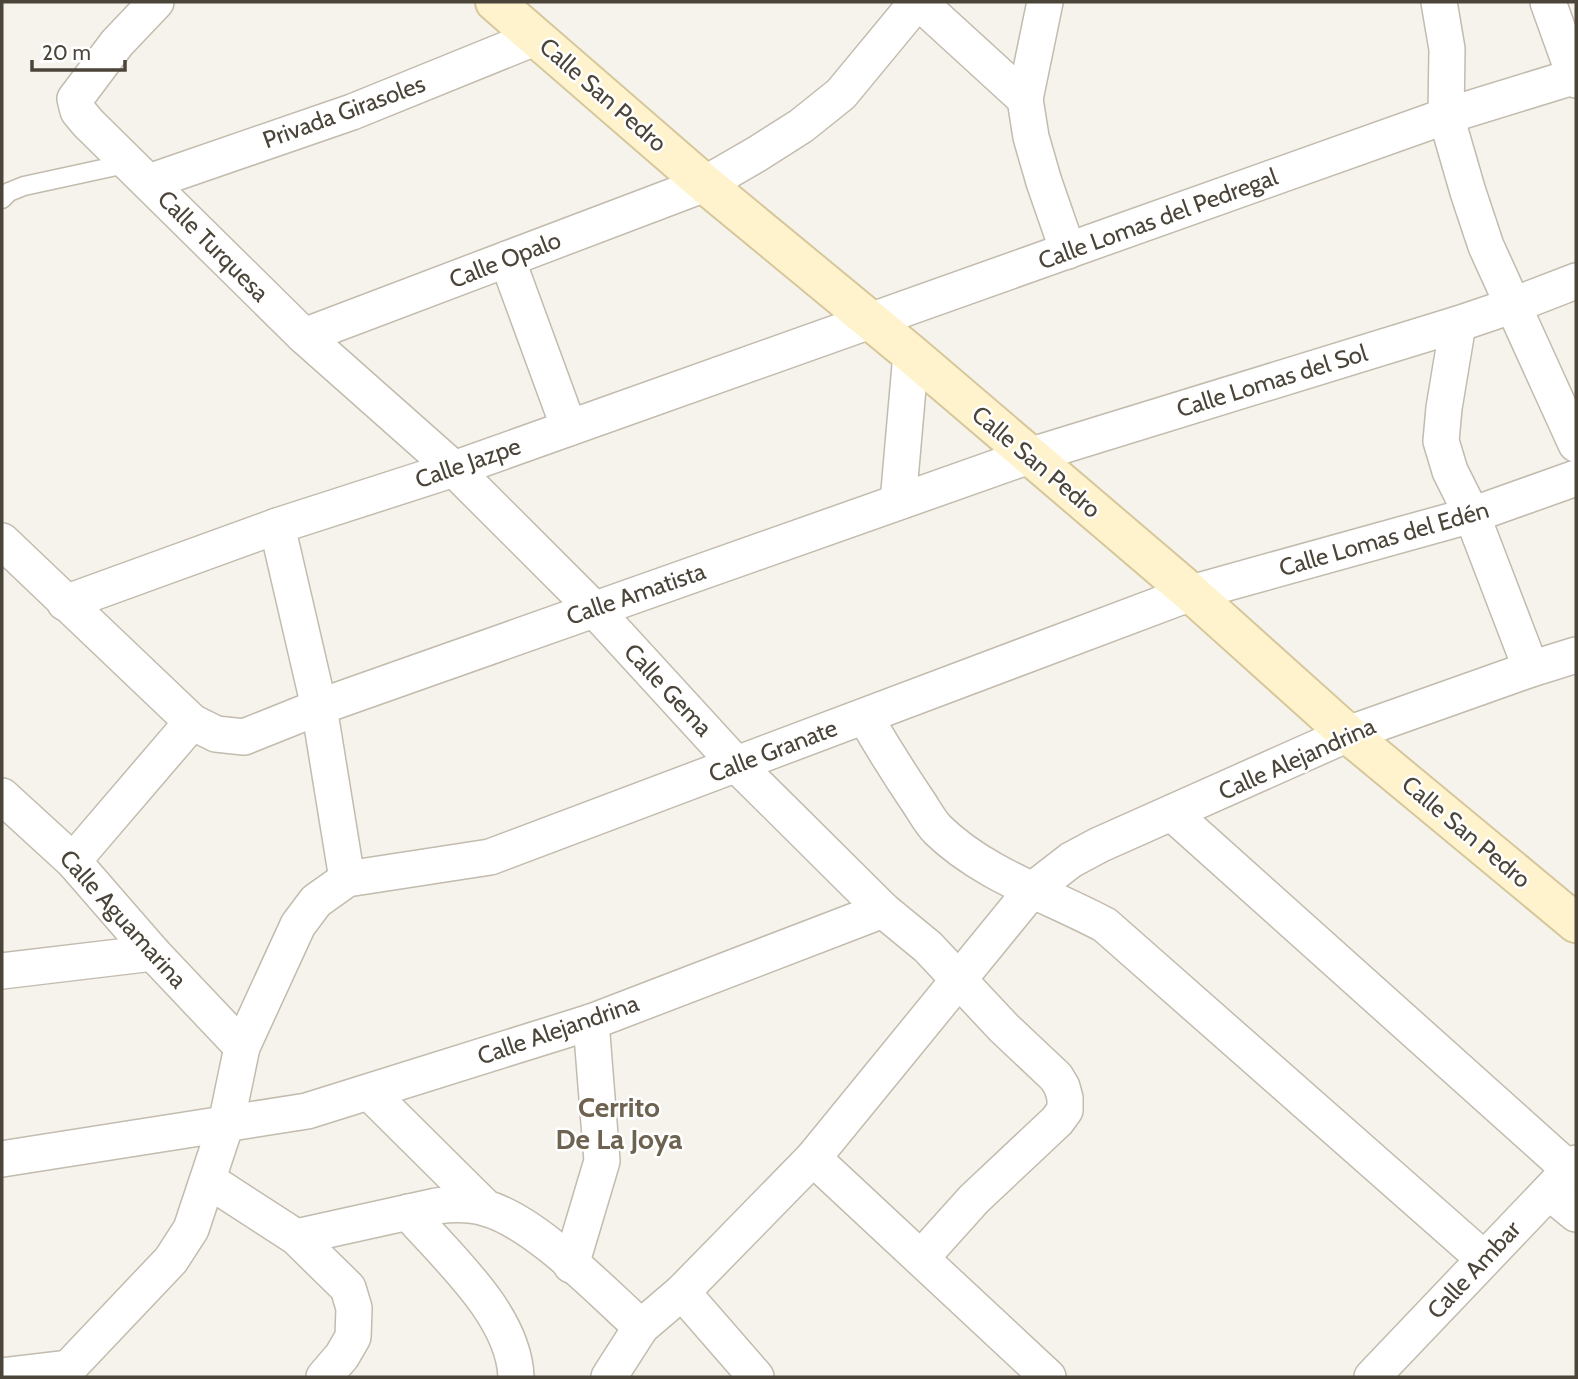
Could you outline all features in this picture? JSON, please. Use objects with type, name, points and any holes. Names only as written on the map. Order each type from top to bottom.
[{"type":"street","name":"Calle Turquesa","points":[[156,2],[117,43],[75,99],[78,111],[304,336],[454,469]]},
{"type":"street","name":"Calle San Pedro","points":[[495,2],[705,184],[911,354],[1191,593],[1348,734],[1576,923]]},
{"type":"street","points":[[918,2],[1025,99]]},
{"type":"street","name":"Calle Opalo","points":[[304,336],[705,184],[801,126],[841,94],[918,2]]},
{"type":"street","points":[[1045,2],[1025,99],[1031,137],[1068,251]]},
{"type":"street","points":[[1438,2],[1447,50],[1446,116],[1486,246],[1576,444]]},
{"type":"street","points":[[1548,2],[1576,77]]},
{"type":"street","name":"Privada Girasoles","points":[[139,173],[352,112],[537,37]]},
{"type":"street","name":"Calle Lomas del Pedregal","points":[[870,320],[1446,116],[1576,77]]},
{"type":"street","points":[[507,259],[569,428]]},
{"type":"street","name":"Calle Lomas del Sol","points":[[1029,456],[1458,324],[1576,281]]},
{"type":"street","name":"Calle Jazpe","points":[[65,603],[277,526],[454,469],[870,320]]},
{"type":"street","points":[[1458,324],[1441,441],[1450,471],[1472,515],[1531,669]]},
{"type":"street","points":[[898,502],[911,354]]},
{"type":"street","name":"Calle Amatista","points":[[191,722],[216,734],[244,737],[319,707],[1029,456]]},
{"type":"street","name":"Calle Gema","points":[[454,469],[594,609],[737,765],[883,910],[928,947],[1004,1028],[1056,1077],[1062,1087],[1065,1110],[1057,1121],[974,1199],[920,1258]]},
{"type":"street","name":"Calle Lomas del Edén","points":[[1191,593],[1472,515],[1576,478]]},
{"type":"street","points":[[2,1376],[64,1373],[171,1260],[191,1229],[208,1180],[226,1124],[242,1047],[298,925],[316,901],[347,879],[319,707],[277,526]]},
{"type":"street","points":[[2,541],[191,722],[73,861]]},
{"type":"street","name":"Calle Granate","points":[[347,879],[490,857],[1191,593]]},
{"type":"street","name":"Calle Alejandrina","points":[[609,1377],[641,1327],[682,1292],[813,1158],[1031,891],[1071,860],[1098,845],[1173,814],[1348,734],[1576,655]]},
{"type":"street","points":[[865,717],[902,779],[936,828],[967,854],[1031,891],[1105,925],[1484,1259]]},
{"type":"street","name":"Calle Aguamarina","points":[[2,796],[73,861],[153,953],[242,1047]]},
{"type":"street","points":[[1173,814],[1565,1175],[1576,1214]]},
{"type":"street","name":"Calle Alejandrina","points":[[2,1158],[307,1111],[591,1021],[883,910]]},
{"type":"street","points":[[2,971],[153,953]]},
{"type":"street","points":[[571,1265],[602,1161],[591,1021]]},
{"type":"street","points":[[369,1092],[486,1208]]},
{"type":"street","points":[[813,1158],[1048,1377]]},
{"type":"street","name":"Calle Ambar","points":[[1372,1377],[1565,1175]]},
{"type":"street","points":[[208,1180],[296,1237],[348,1288],[354,1308],[353,1337],[342,1356],[324,1377]]},
{"type":"street","points":[[296,1237],[408,1212],[460,1204],[486,1208],[511,1219],[547,1243],[641,1327]]},
{"type":"street","points":[[408,1212],[485,1301],[505,1333],[516,1377]]},
{"type":"street","points":[[682,1292],[757,1377]]},
{"type":"lane","points":[[2,199],[9,192],[24,186],[139,173]]},
{"type":"district","name":"Cerrito De La Joya","points":[[619,1123]]}]
